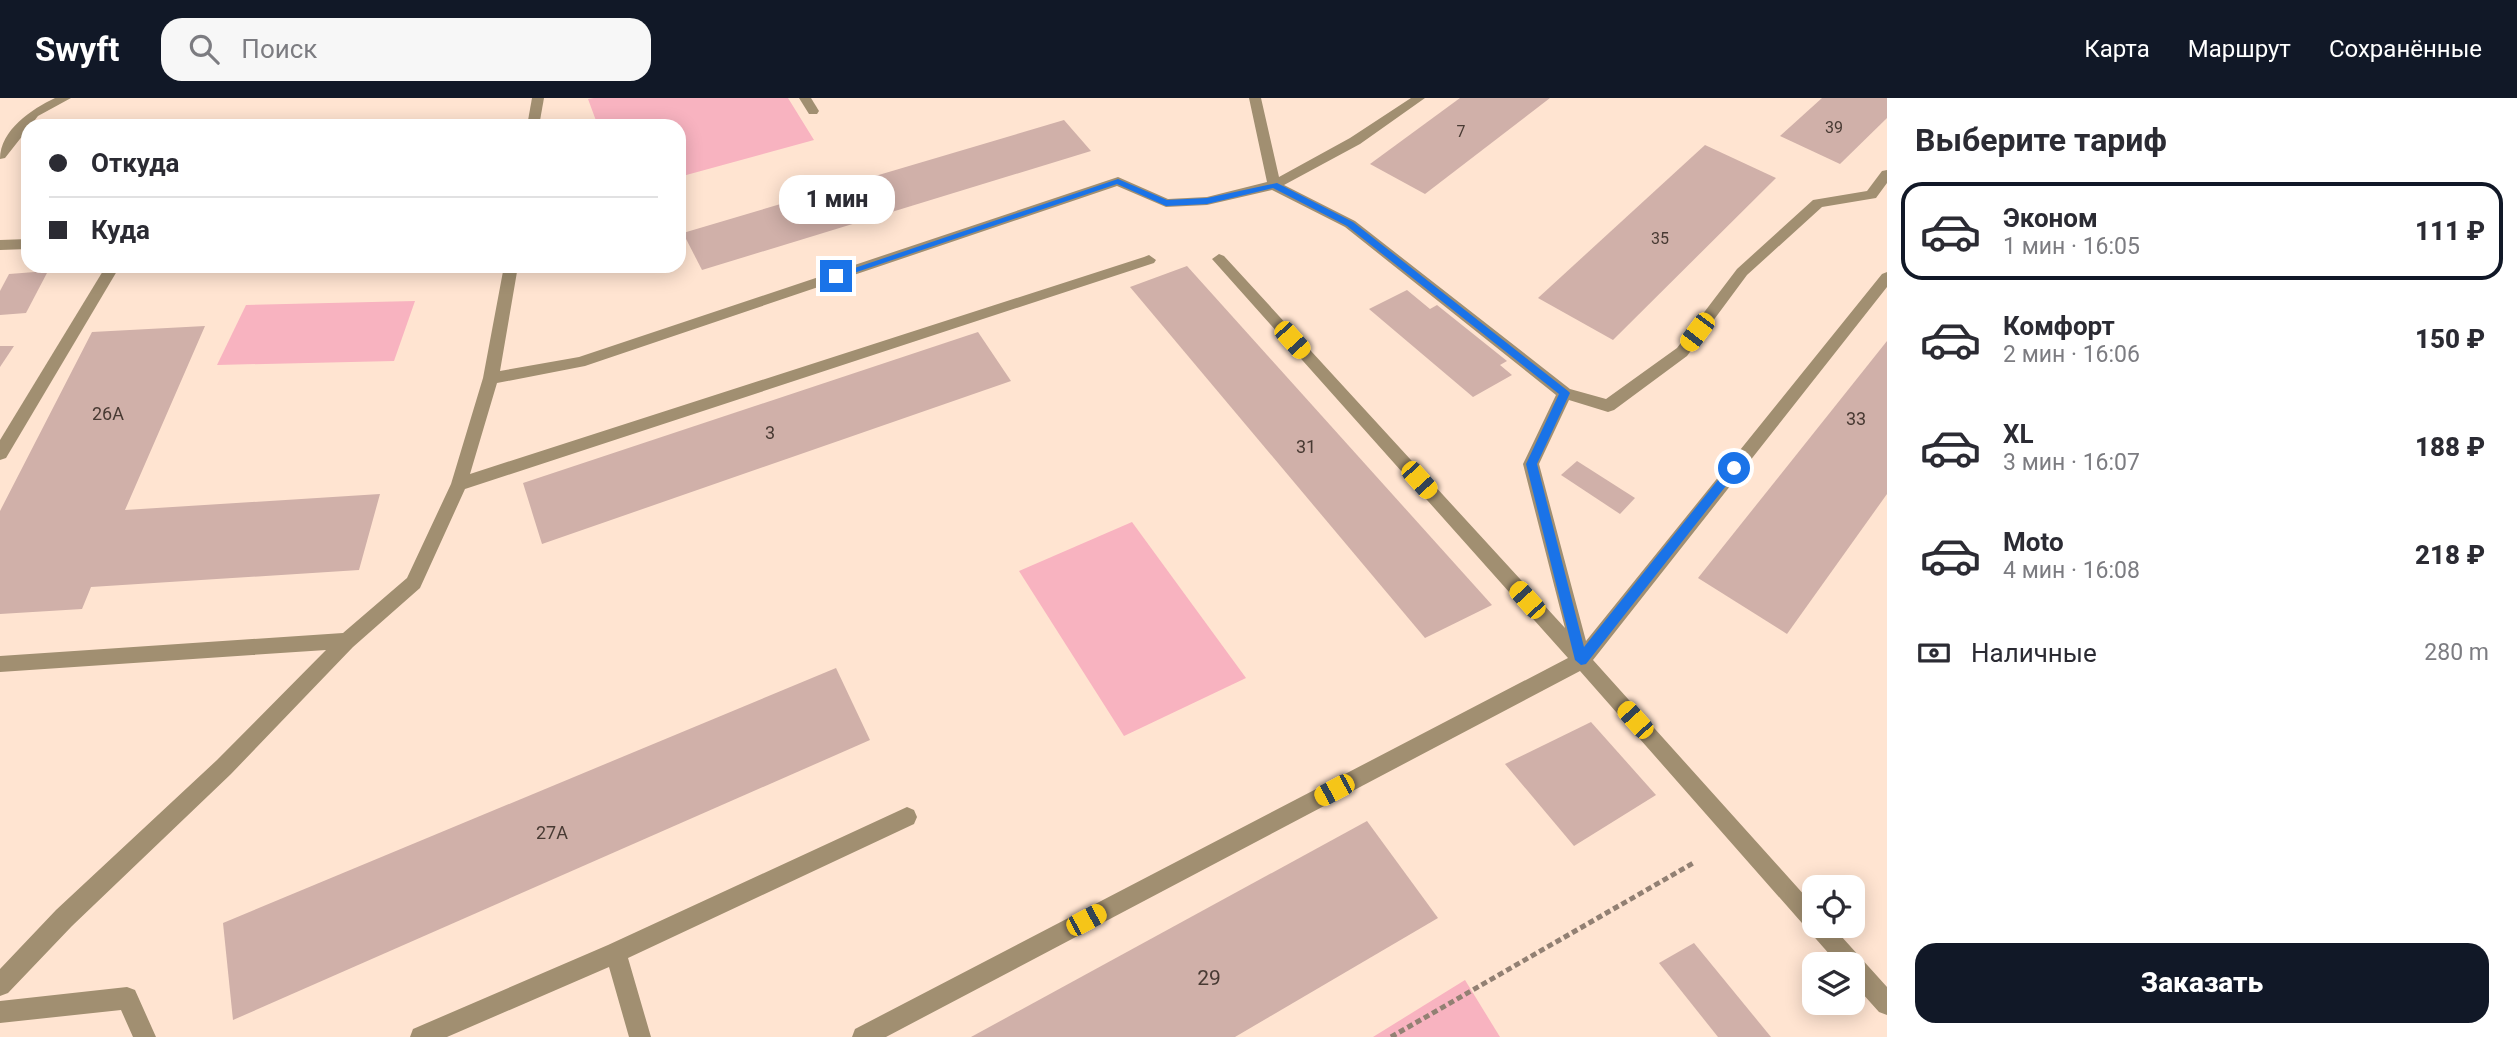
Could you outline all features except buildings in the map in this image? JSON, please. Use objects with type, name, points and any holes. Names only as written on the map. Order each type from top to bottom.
[{"type":"street","points":[[29,119],[34,113],[65,98]]},
{"type":"street","points":[[534,119],[538,98]]},
{"type":"street","points":[[805,98],[813,111]]},
{"type":"street","points":[[1255,98],[1274,185]]},
{"type":"street","points":[[491,378],[580,362],[1118,181],[1166,203],[1207,201],[1274,185],[1355,141],[1419,98]]},
{"type":"street","points":[[0,155],[21,129]]},
{"type":"street","points":[[1274,185],[1350,224],[1565,393],[1608,406],[1682,352],[1742,272],[1818,203],[1871,195],[1887,174]]},
{"type":"street","points":[[0,245],[21,244]]},
{"type":"street","points":[[458,484],[1149,260]]},
{"type":"street","points":[[1219,260],[1802,908]]},
{"type":"street","points":[[0,454],[109,273]]},
{"type":"street","points":[[0,985],[64,918],[224,767],[347,641],[414,583],[458,484],[491,378],[510,273]]},
{"type":"street","points":[[863,1037],[1581,660],[1887,277]]},
{"type":"street","points":[[1565,393],[1531,464],[1581,660]]},
{"type":"street","points":[[0,664],[347,641]]},
{"type":"street","points":[[421,1037],[616,953],[907,817]]},
{"type":"street","points":[[1828,938],[1841,952]]},
{"type":"street","points":[[616,953],[640,1037]]},
{"type":"street","points":[[1865,979],[1887,1004]]},
{"type":"street","points":[[0,1012],[127,998],[145,1037]]},
{"type":"path","points":[[1391,1037],[1695,862]]},
{"type":"shaded area","points":[[788,98],[814,140],[686,175],[686,119],[595,119],[588,99]]},
{"type":"shaded area","points":[[415,301],[394,361],[217,365],[246,305]]},
{"type":"shaded area","points":[[1132,522],[1246,678],[1124,736],[1019,571]]},
{"type":"shaded area","points":[[1465,980],[1500,1037],[1373,1037]]},
{"type":"route","points":[[836,276],[1118,181],[1166,203],[1207,201],[1274,185],[1350,224],[1565,393],[1531,464],[1581,660],[1734,468]]}]
